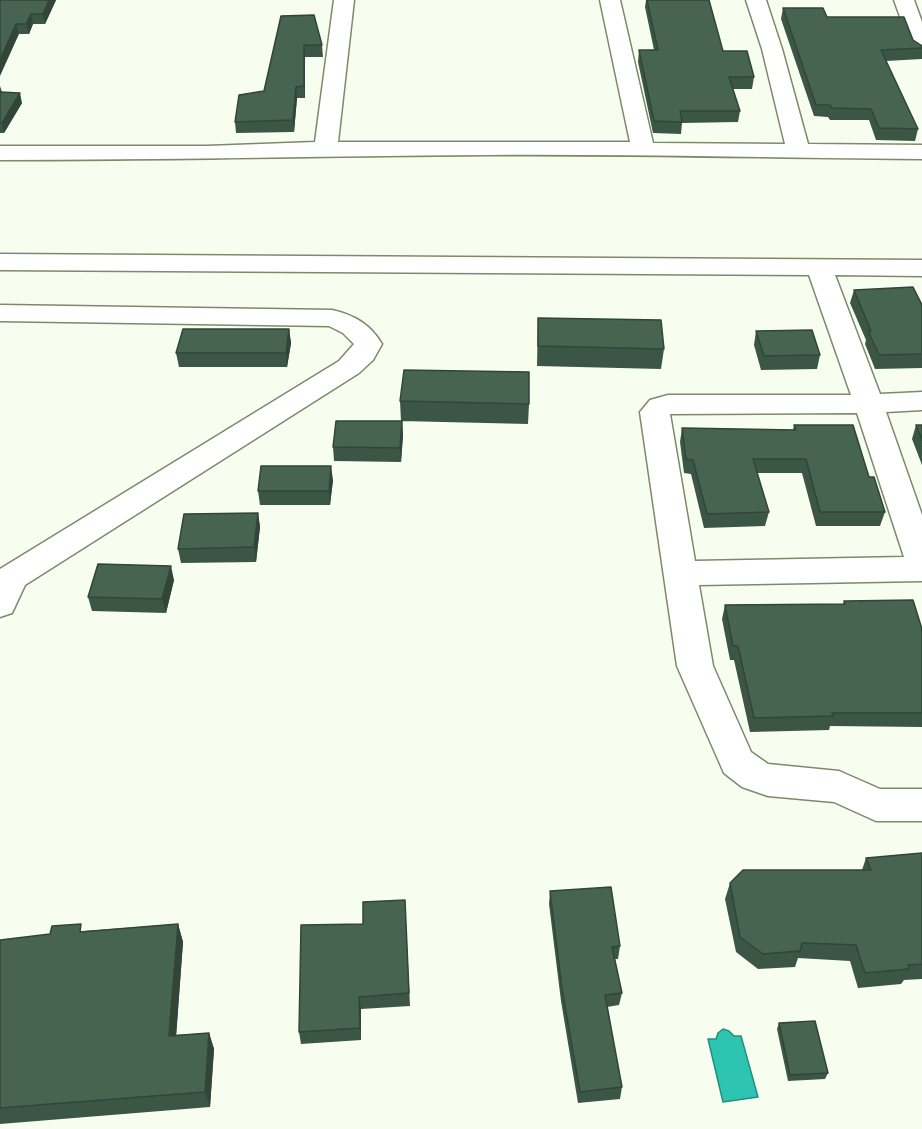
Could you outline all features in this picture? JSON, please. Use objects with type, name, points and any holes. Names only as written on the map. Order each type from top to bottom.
[{"type":"street","points":[[326,149],[344,0]]},
{"type":"street","points":[[610,0],[644,149]]},
{"type":"street","points":[[756,0],[772,49],[798,151]]},
{"type":"street","points":[[904,0],[922,50]]},
{"type":"street","points":[[0,153],[207,153],[326,149],[922,152]]},
{"type":"street","points":[[0,262],[922,268]]},
{"type":"street","points":[[820,268],[870,404],[922,563]]},
{"type":"street","points":[[0,313],[332,318],[351,325],[363,334],[368,344],[363,354],[349,367],[4,585]]},
{"type":"street","points":[[922,401],[870,404],[668,404],[660,406],[655,412],[695,666],[737,762],[747,771],[768,780],[839,787],[876,805],[922,805]]},
{"type":"street","points":[[681,573],[922,568]]},
{"type":"water","points":[[723,1029],[734,1036],[741,1036],[758,1097],[723,1102],[708,1039],[716,1039],[718,1033]]},
{"type":"building","points":[[0,0],[49,0],[43,14],[31,14],[26,24],[16,24],[0,60]]},
{"type":"building","points":[[647,0],[709,0],[723,51],[747,51],[754,77],[729,77],[740,111],[680,111],[682,122],[654,121],[639,50],[658,50]]},
{"type":"building","points":[[783,8],[823,8],[827,17],[904,17],[913,40],[922,48],[881,50],[918,129],[879,128],[871,109],[832,108],[830,105],[816,105]]},
{"type":"building","points":[[314,15],[322,45],[304,45],[304,86],[296,87],[293,120],[235,122],[239,95],[264,91],[281,16]]},
{"type":"building","points":[[0,92],[20,93],[2,123],[0,123]]},
{"type":"building","points":[[913,287],[922,305],[922,354],[879,355],[854,290]]},
{"type":"building","points":[[538,318],[661,320],[664,349],[538,346]]},
{"type":"building","points":[[183,329],[289,329],[286,353],[176,353]]},
{"type":"building","points":[[812,330],[820,355],[764,356],[756,331]]},
{"type":"building","points":[[404,370],[529,372],[529,404],[400,401]]},
{"type":"building","points":[[336,421],[402,421],[400,448],[333,447]]},
{"type":"building","points":[[794,425],[853,425],[869,477],[874,477],[885,512],[820,512],[806,459],[753,459],[769,512],[707,514],[693,460],[686,459],[682,428],[796,430]]},
{"type":"building","points":[[916,425],[922,425],[922,440]]},
{"type":"building","points":[[261,466],[331,466],[329,491],[258,491]]},
{"type":"building","points":[[258,513],[254,547],[178,549],[184,514]]},
{"type":"building","points":[[98,564],[171,566],[162,599],[88,597]]},
{"type":"building","points":[[913,600],[922,629],[922,713],[832,713],[833,716],[754,718],[738,646],[733,646],[725,605],[845,604],[844,601]]},
{"type":"building","points":[[922,853],[922,964],[908,965],[909,969],[865,973],[856,945],[802,943],[800,951],[763,954],[740,937],[730,883],[743,870],[871,870],[866,858]]},
{"type":"building","points":[[611,887],[620,946],[612,947],[622,993],[605,995],[622,1087],[580,1092],[562,989],[550,891]]},
{"type":"building","points":[[405,900],[409,993],[359,997],[360,1028],[299,1032],[301,925],[363,924],[363,902]]},
{"type":"building","points":[[81,924],[80,932],[178,924],[169,1036],[209,1033],[205,1092],[0,1108],[0,940],[50,934],[52,926]]},
{"type":"building","points":[[815,1021],[828,1073],[790,1075],[779,1023]]}]
